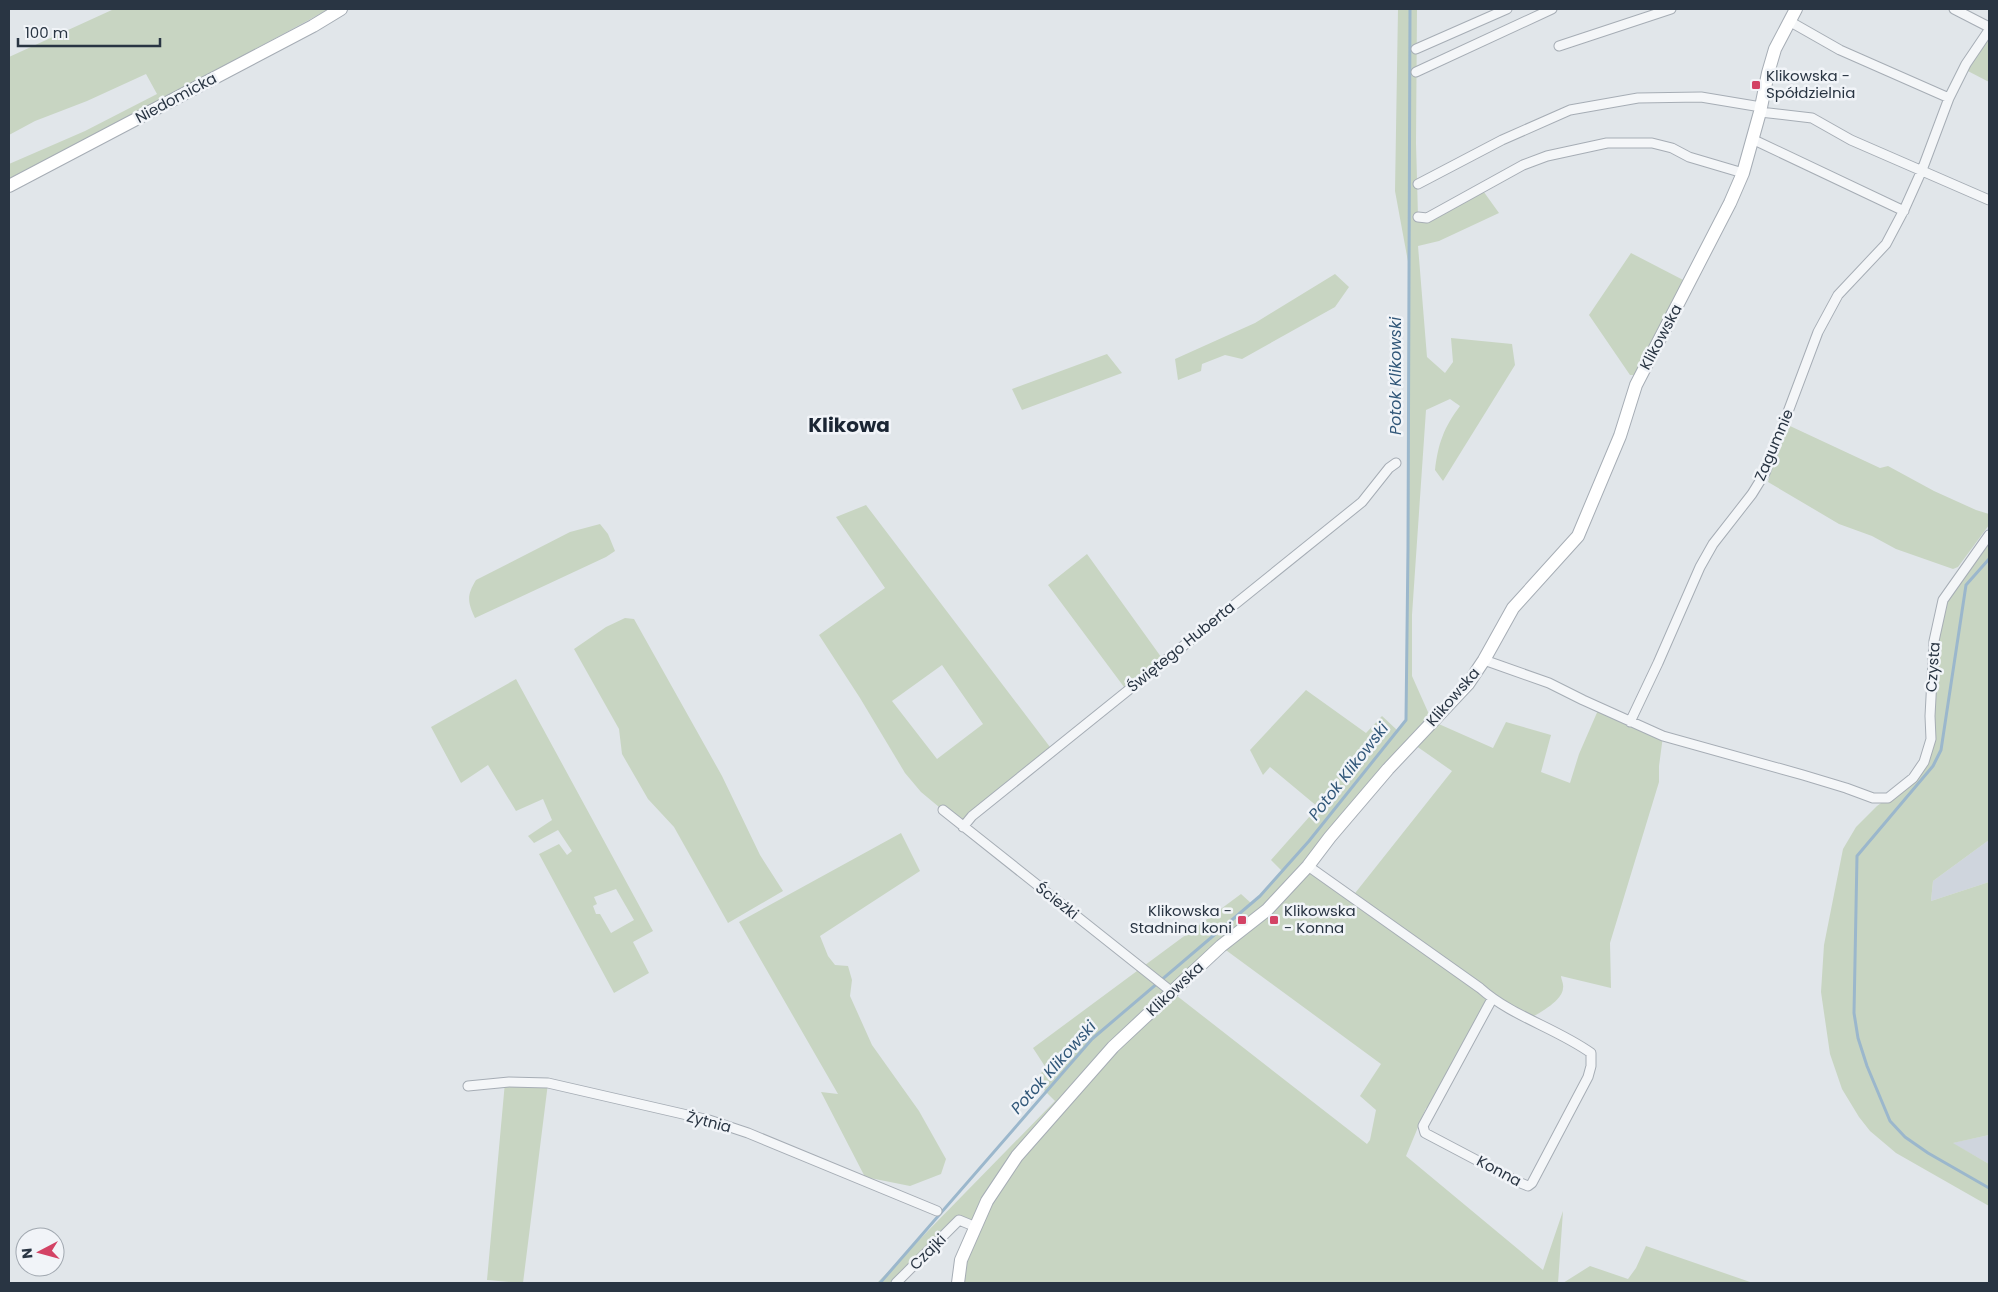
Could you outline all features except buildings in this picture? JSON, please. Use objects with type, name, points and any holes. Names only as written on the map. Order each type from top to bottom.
[{"type":"street","name":"Niedomicka","points":[[9,186],[313,26],[341,9]]},
{"type":"street","points":[[1416,48],[1507,9]]},
{"type":"street","points":[[1416,72],[1552,9]]},
{"type":"street","points":[[1559,46],[1671,9]]},
{"type":"street","name":"Klikowska","points":[[958,1283],[961,1260],[987,1201],[1017,1156],[1167,989],[1267,910],[1308,866],[1356,806],[1468,684],[1514,608],[1578,536],[1620,436],[1636,385],[1730,203],[1743,173],[1775,49],[1788,21],[1796,9]]},
{"type":"street","points":[[1954,9],[1989,29]]},
{"type":"street","points":[[1788,21],[1840,50],[1949,98]]},
{"type":"street","name":"Zagumnie","points":[[1630,722],[1700,566],[1712,544],[1752,494],[1765,473],[1818,332],[1838,295],[1886,244],[1904,211],[1922,170],[1949,98],[1966,64],[1989,29]]},
{"type":"street","points":[[1418,184],[1502,140],[1570,110],[1638,98],[1700,97],[1812,118],[1851,140],[1989,200]]},
{"type":"street","points":[[1752,139],[1904,211]]},
{"type":"street","points":[[1418,217],[1426,218],[1532,161],[1607,143],[1652,142],[1672,148],[1689,157],[1743,173]]},
{"type":"street","name":"Świętego Huberta","points":[[963,827],[972,816],[1362,502],[1389,468],[1396,463]]},
{"type":"street","name":"Czysta","points":[[1630,722],[1664,736],[1803,775],[1873,798],[1888,798],[1913,778],[1924,762],[1931,739],[1930,716],[1934,641],[1943,600],[1989,535]]},
{"type":"street","points":[[1484,660],[1549,683],[1630,722]]},
{"type":"street","name":"Ścieżki","points":[[943,810],[1167,989]]},
{"type":"street","name":"Konna","points":[[1308,866],[1480,988],[1492,999],[1557,1032],[1591,1054],[1591,1066],[1588,1077],[1532,1184],[1528,1186],[1425,1133],[1423,1126],[1492,999]]},
{"type":"street","name":"Żytnia","points":[[468,1086],[509,1082],[548,1083],[709,1120],[748,1133],[937,1211]]},
{"type":"street","name":"Czajki","points":[[896,1283],[959,1220],[976,1227]]},
{"type":"shaded area","points":[[1989,840],[1989,882],[1931,901],[1933,881]]},
{"type":"shaded area","points":[[1989,1135],[1989,1164],[1952,1143]]},
{"type":"green space","points":[[114,9],[329,9],[163,99],[9,179],[9,164],[85,131],[157,94],[146,74],[87,101],[35,121],[9,135],[9,57]]},
{"type":"green space","points":[[1398,9],[1417,9],[1416,143],[1418,217],[1427,218],[1481,188],[1499,213],[1439,241],[1418,246],[1427,357],[1445,373],[1453,362],[1451,338],[1512,344],[1515,365],[1443,481],[1435,470],[1438,452],[1446,429],[1460,406],[1450,399],[1426,410],[1412,615],[1412,676],[1432,721],[1493,748],[1506,722],[1551,735],[1541,772],[1570,783],[1579,754],[1599,708],[1663,736],[1659,782],[1610,943],[1611,988],[1561,976],[1562,993],[1550,1006],[1530,1018],[1492,999],[1435,1105],[1426,1108],[1406,1156],[1543,1270],[1563,1211],[1558,1283],[958,1283],[976,1227],[959,1220],[896,1283],[877,1283],[1055,1101],[1034,1080],[1046,1068],[1033,1048],[1241,894],[1252,904],[1282,871],[1271,860],[1318,807],[1270,767],[1263,775],[1250,750],[1306,690],[1366,733],[1382,716],[1397,730],[1406,720],[1409,267],[1395,191]],"holes":[[[1412,743],[1452,771],[1352,897],[1309,866]],[[1223,948],[1381,1064],[1360,1096],[1376,1110],[1370,1140],[1367,1144],[1172,992]]]},
{"type":"green space","points":[[1989,30],[1989,82],[1964,69]]},
{"type":"green space","points":[[1631,253],[1689,283],[1641,375],[1630,375],[1589,315]]},
{"type":"green space","points":[[1335,274],[1349,287],[1335,307],[1242,359],[1225,355],[1202,364],[1201,371],[1178,380],[1175,359],[1255,323]]},
{"type":"green space","points":[[1107,354],[1122,373],[1022,410],[1012,389]]},
{"type":"green space","points":[[1790,426],[1880,468],[1888,466],[1934,491],[1989,514],[1989,525],[1958,567],[1953,569],[1896,549],[1872,536],[1839,524],[1768,482],[1775,456]]},
{"type":"green space","points":[[866,505],[1053,751],[963,827],[921,792],[905,773],[819,635],[885,588],[836,517]],"holes":[[[942,665],[983,724],[937,759],[892,701]]]},
{"type":"green space","points":[[600,524],[608,534],[615,551],[606,557],[475,618],[469,598],[476,580],[570,532]]},
{"type":"green space","points":[[1989,535],[1989,840],[1933,881],[1931,901],[1989,882],[1989,1135],[1953,1143],[1989,1164],[1989,1206],[1896,1153],[1870,1131],[1859,1117],[1842,1089],[1830,1054],[1821,992],[1824,945],[1843,849],[1856,827],[1877,806],[1898,791],[1927,750],[1934,641],[1943,600]]},
{"type":"green space","points":[[1087,554],[1164,661],[1127,691],[1048,585]]},
{"type":"green space","points":[[625,618],[634,619],[722,776],[760,855],[783,891],[728,923],[674,827],[648,799],[622,754],[619,729],[574,649],[606,627]]},
{"type":"green space","points":[[516,679],[653,931],[633,942],[649,973],[614,993],[539,854],[559,844],[567,855],[572,851],[558,830],[534,843],[528,836],[552,820],[543,799],[516,811],[488,765],[461,783],[431,727]],"holes":[[[616,889],[634,920],[611,933],[600,914],[596,914],[593,906],[597,904],[594,897]]]},
{"type":"green space","points":[[901,833],[920,871],[820,936],[828,956],[835,965],[848,966],[852,980],[850,996],[872,1045],[919,1111],[946,1159],[941,1174],[910,1186],[865,1177],[821,1092],[838,1094],[739,922]]},
{"type":"green space","points":[[505,1082],[548,1083],[523,1283],[487,1280]]},
{"type":"green space","points":[[1646,1246],[1753,1283],[1563,1283],[1590,1266],[1628,1279],[1636,1268]]},
{"type":"waterway","name":"Potok Klikowski","points":[[880,1283],[1092,1039],[1260,896],[1309,841],[1406,720],[1410,9]]},
{"type":"waterway","points":[[1989,559],[1966,585],[1941,750],[1933,766],[1857,856],[1854,1013],[1858,1038],[1867,1066],[1890,1121],[1905,1137],[1928,1153],[1989,1188]]},
{"type":"place","name":"Klikowska - Spółdzielnia","points":[[1756,85]]},
{"type":"place","name":"Klikowska - Stadnina koni","points":[[1242,920]]},
{"type":"place","name":"Klikowska - Konna","points":[[1274,920]]},
{"type":"district","name":"Klikowa","points":[[849,425]]}]
